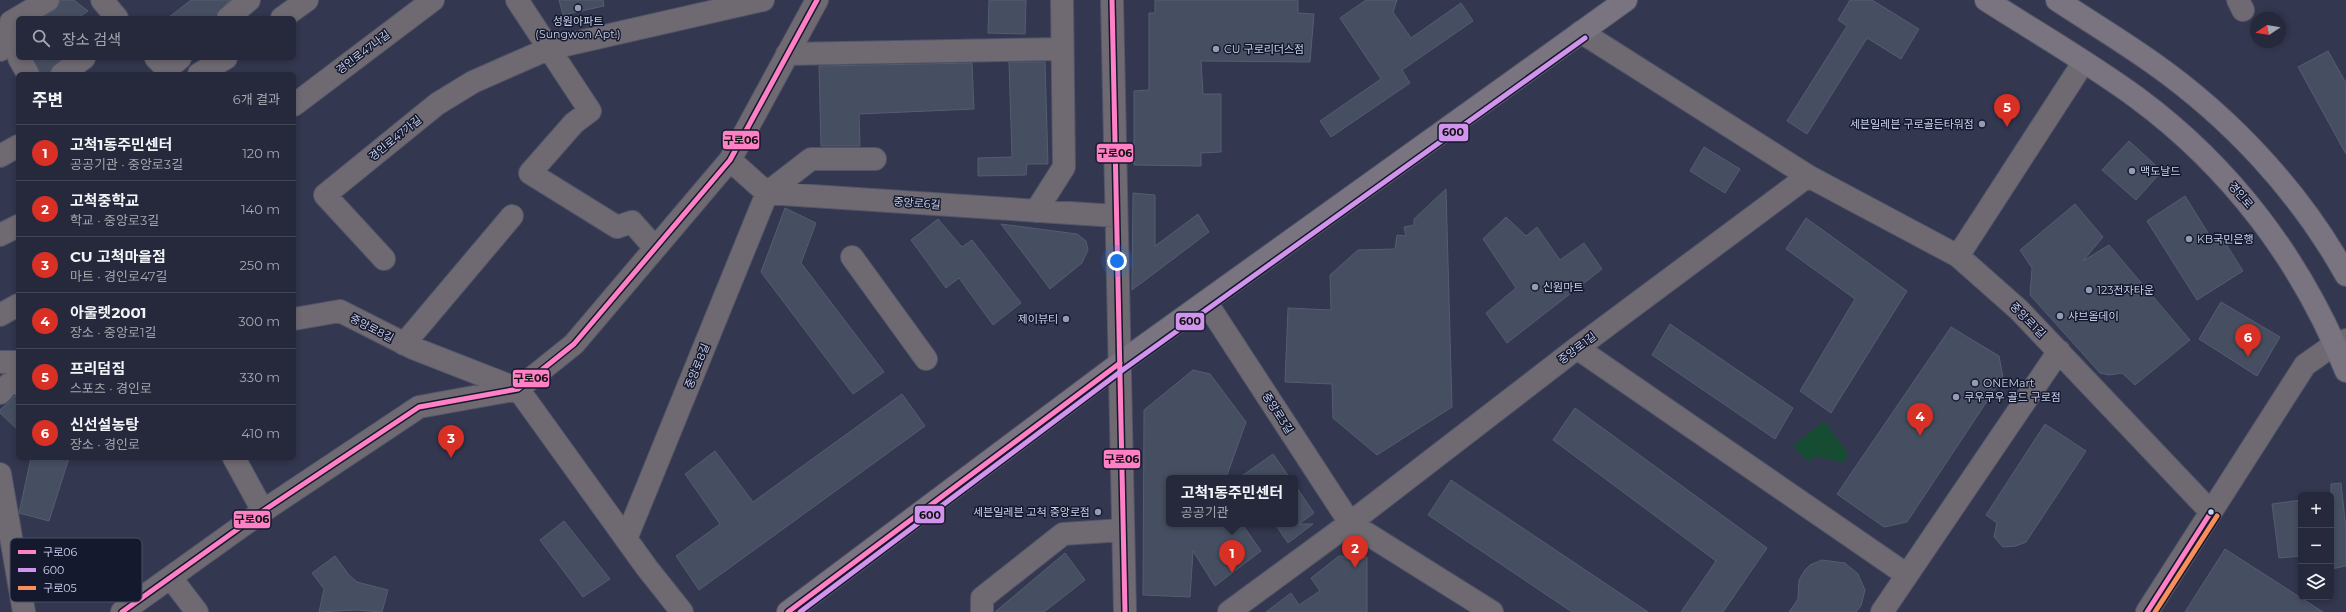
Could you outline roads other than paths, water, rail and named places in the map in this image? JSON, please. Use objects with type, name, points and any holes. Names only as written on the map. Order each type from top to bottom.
[{"type":"main road","points":[[788,612],[1120,364],[1626,0]]},
{"type":"main road","name":"경인로","points":[[1986,0],[2136,97],[2204,154],[2265,224],[2300,276],[2341,342],[2346,371]]},
{"type":"main road","points":[[2057,0],[2154,63],[2237,132],[2325,237],[2346,275]]},
{"type":"street","points":[[21,16],[48,0]]},
{"type":"street","points":[[102,0],[115,16]]},
{"type":"street","points":[[230,16],[250,0]]},
{"type":"street","points":[[285,16],[307,0]]},
{"type":"street","name":"경인로47나길","points":[[296,103],[433,0]]},
{"type":"street","points":[[517,0],[590,111],[574,124],[530,173],[617,227],[632,222],[655,248]]},
{"type":"street","name":"경인로47가길","points":[[384,259],[325,195],[437,104],[472,82],[548,49],[763,0]]},
{"type":"street","points":[[142,598],[263,511],[419,408],[518,390],[574,344],[730,160],[817,0]]},
{"type":"street","points":[[1036,211],[1064,167],[1062,0]]},
{"type":"street","points":[[1112,0],[1125,612]]},
{"type":"street","points":[[12,52],[11,22],[16,19]]},
{"type":"street","points":[[0,23],[12,52]]},
{"type":"street","name":"중앙로1길","points":[[1581,32],[1808,176],[1958,256],[2019,310],[2211,512]]},
{"type":"street","points":[[787,54],[1062,49]]},
{"type":"street","points":[[18,60],[27,72]]},
{"type":"street","points":[[65,72],[81,60]]},
{"type":"street","points":[[158,60],[167,69],[178,60]]},
{"type":"street","points":[[1958,256],[2083,63]]},
{"type":"street","points":[[205,72],[226,65]]},
{"type":"street","points":[[0,156],[16,147]]},
{"type":"street","points":[[730,160],[767,193],[811,159],[875,159]]},
{"type":"street","name":"중앙로1길","points":[[1350,523],[1577,348],[1808,176]]},
{"type":"street","name":"중앙로6길","points":[[767,193],[1116,216]]},
{"type":"street","name":"중앙로8길","points":[[626,539],[767,193]]},
{"type":"street","name":"중앙로8길","points":[[404,344],[512,216]]},
{"type":"street","points":[[0,235],[16,227]]},
{"type":"street","points":[[852,257],[926,359]]},
{"type":"street","name":"중앙로3길","points":[[1206,302],[1350,523],[1492,612]]},
{"type":"street","points":[[0,315],[16,306]]},
{"type":"street","name":"중앙로8길","points":[[296,319],[340,311],[404,344],[518,390]]},
{"type":"street","points":[[2147,612],[2304,366],[2341,342]]},
{"type":"street","points":[[1577,348],[1907,575]]},
{"type":"street","points":[[1882,612],[2059,351]]},
{"type":"street","points":[[0,362],[16,362]]},
{"type":"street","points":[[0,393],[9,384],[16,383]]},
{"type":"street","points":[[518,390],[626,539],[682,612]]},
{"type":"street","points":[[235,460],[263,511]]},
{"type":"street","points":[[0,474],[11,538]]},
{"type":"street","points":[[1229,612],[1350,523]]},
{"type":"street","points":[[982,612],[982,598],[1063,534],[1123,530]]},
{"type":"street","points":[[171,578],[197,612]]},
{"type":"street","points":[[22,602],[24,612]]},
{"type":"street","points":[[122,612],[136,602]]},
{"type":"place","name":"성원아파트 (Sungwon Apt.)","points":[[578,8]]},
{"type":"place","name":"CU 구로리더스점","points":[[1216,49]]},
{"type":"place","name":"세븐일레븐 구로골든타워점","points":[[1982,124]]},
{"type":"place","name":"프리덤짐","points":[[2007,127]]},
{"type":"place","name":"맥도날드","points":[[2132,171]]},
{"type":"place","name":"KB국민은행","points":[[2189,239]]},
{"type":"place","name":"신원마트","points":[[1535,287]]},
{"type":"place","name":"123전자타운","points":[[2089,290]]},
{"type":"place","name":"샤브올데이","points":[[2060,316]]},
{"type":"place","name":"제이뷰티","points":[[1066,319]]},
{"type":"place","name":"신선설농탕","points":[[2248,357]]},
{"type":"place","name":"ONEMart","points":[[1975,383]]},
{"type":"place","name":"쿠우쿠우 골드 구로점","points":[[1956,397]]},
{"type":"place","name":"아울렛2001","points":[[1920,436]]},
{"type":"place","name":"CU 고척마을점","points":[[451,458]]},
{"type":"place","name":"세븐일레븐 고척 중앙로점","points":[[1098,512]]},
{"type":"place","name":"고척중학교","points":[[1355,568]]},
{"type":"place","name":"고척1동주민센터","points":[[1232,573]]}]
